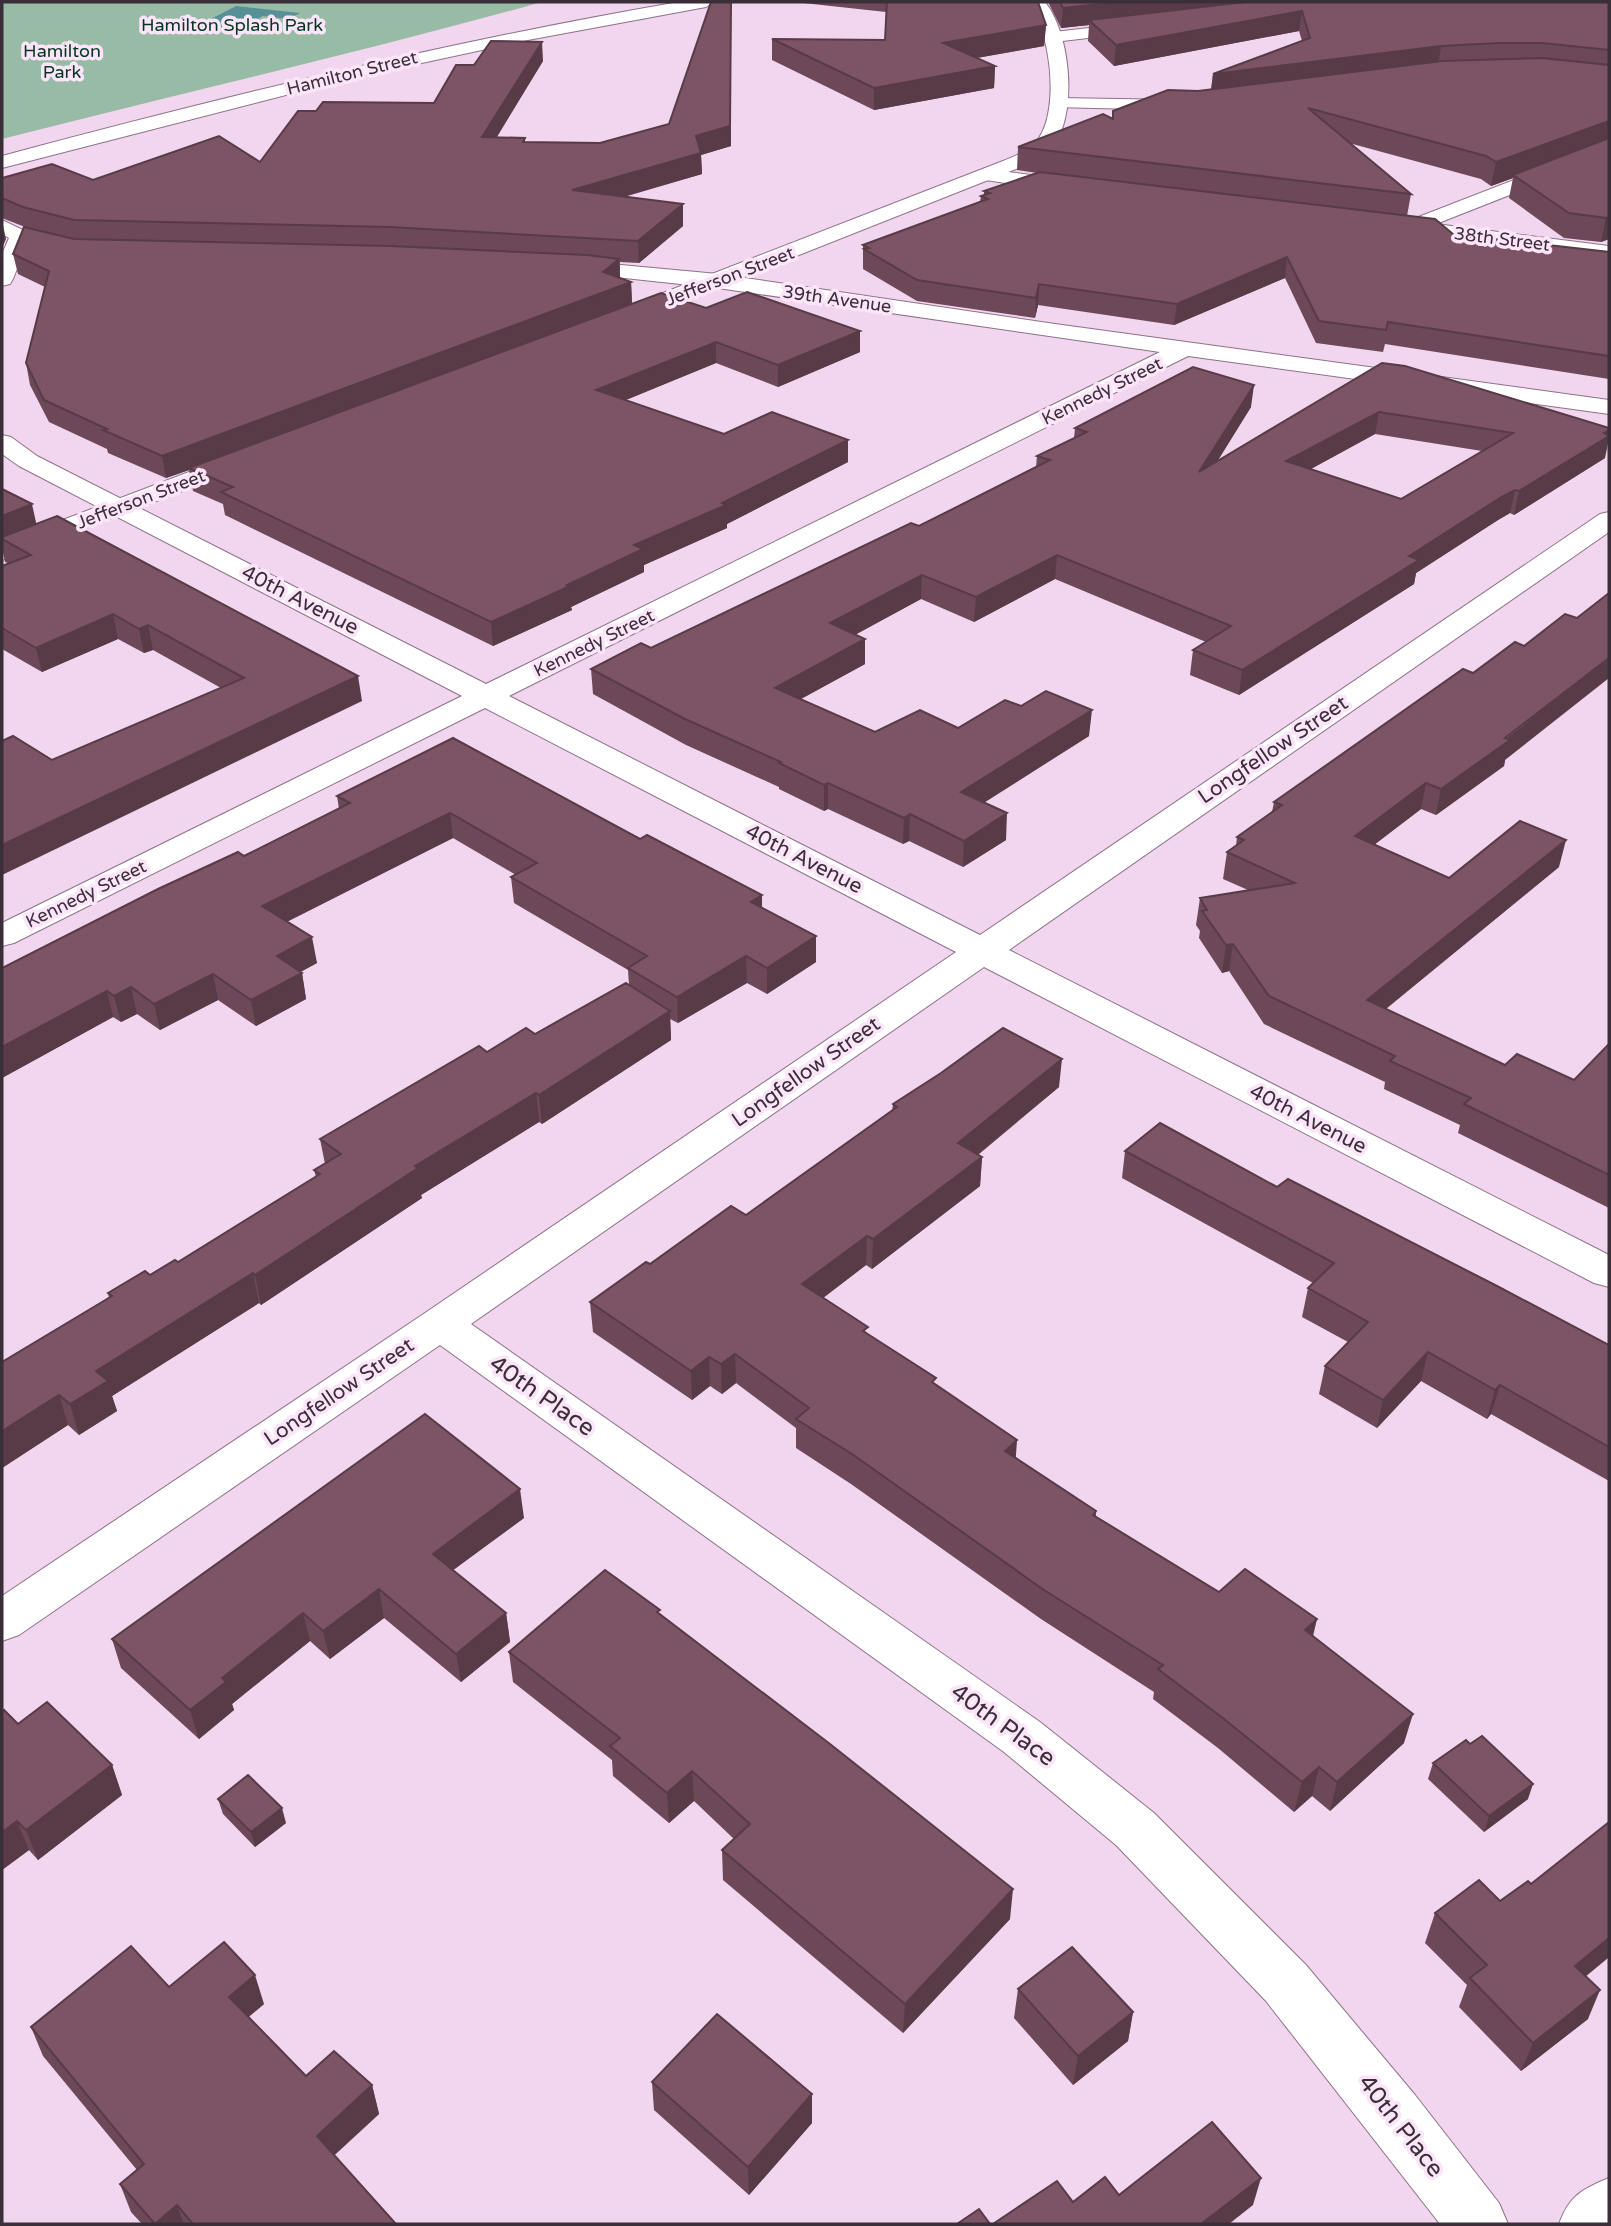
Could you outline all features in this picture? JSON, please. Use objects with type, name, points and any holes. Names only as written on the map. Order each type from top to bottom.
[{"type":"street","name":"Hamilton Street","points":[[2,162],[437,53],[597,20],[706,2]]},
{"type":"street","points":[[985,175],[1021,159],[1047,143],[1054,128],[1059,103],[1054,37],[1049,16],[1037,2]]},
{"type":"street","points":[[1054,37],[1154,25]]},
{"type":"street","points":[[1059,103],[1195,105]]},
{"type":"street","points":[[1410,228],[1609,149]]},
{"type":"street","points":[[985,175],[1087,188]]},
{"type":"street","name":"Jefferson Street","points":[[601,325],[985,175]]},
{"type":"street","name":"38th Street","points":[[1376,223],[1609,252]]},
{"type":"street","points":[[2,279],[11,231],[43,242]]},
{"type":"street","name":"39th Avenue","points":[[549,265],[718,281],[1609,407]]},
{"type":"street","name":"Kennedy Street","points":[[2,936],[1185,349]]},
{"type":"street","name":"40th Avenue","points":[[2,442],[28,461],[1609,1273]]},
{"type":"street","name":"Jefferson Street","points":[[2,552],[262,453]]},
{"type":"street","name":"Longfellow Street","points":[[2,1621],[440,1324],[1609,520]]},
{"type":"street","name":"40th Place","points":[[440,1324],[1022,1737],[1135,1829],[1286,1983],[1394,2115],[1478,2224]]},
{"type":"street","points":[[1588,2224],[1609,2208]]},
{"type":"green space","name":"Hamilton Park","points":[[2,2],[542,2],[2,139]]},
{"type":"shaded area","points":[[236,6],[300,13],[288,19],[263,16],[232,32],[165,25],[181,17],[209,20]]},
{"type":"building","points":[[711,2],[731,2],[730,126],[696,136],[701,153],[572,190],[683,204],[638,241],[390,227],[74,220],[23,207],[2,198],[2,178],[52,164],[93,180],[219,136],[260,162],[298,111],[316,111],[323,102],[434,103],[456,65],[474,65],[491,41],[542,42],[482,137],[525,138],[523,142],[600,143],[669,124]]},
{"type":"building","points":[[887,2],[1038,2],[1046,25],[943,43],[995,66],[874,88],[772,39],[885,40]]},
{"type":"building","points":[[1060,2],[1118,2],[1063,8]]},
{"type":"building","points":[[1246,2],[1609,2],[1609,50],[1542,43],[1441,46],[1213,74],[1310,38],[1302,11],[1116,45],[1089,20]]},
{"type":"building","points":[[1542,58],[1609,65],[1609,121],[1496,162],[1486,156],[1308,108],[1411,194],[1018,147],[1103,114],[1113,119],[1113,111],[1168,90],[1198,91],[1442,61]]},
{"type":"building","points":[[1609,138],[1609,217],[1569,213],[1513,175]]},
{"type":"building","points":[[1040,172],[1435,219],[1453,234],[1609,252],[1609,356],[1388,322],[1386,330],[1319,321],[1287,257],[1177,304],[1039,284],[1036,298],[917,280],[864,249],[869,248],[863,245],[988,199],[981,196],[990,193],[984,191]]},
{"type":"building","points":[[24,227],[74,239],[390,246],[587,255],[619,259],[603,272],[631,282],[162,456],[44,400],[26,363],[49,271],[13,254]]},
{"type":"building","points":[[747,292],[860,331],[778,365],[716,342],[596,390],[724,434],[772,412],[848,440],[722,503],[726,505],[634,545],[643,549],[491,622],[221,492],[233,487],[189,468],[661,293],[706,308]]},
{"type":"building","points":[[1382,363],[1405,366],[1609,428],[1604,433],[1609,436],[1519,491],[1515,490],[1503,496],[1409,556],[1419,560],[1242,670],[1193,650],[1231,626],[1057,555],[976,597],[922,575],[830,623],[865,639],[775,688],[875,732],[920,710],[958,728],[1005,700],[1021,706],[1046,691],[1092,710],[961,792],[1007,813],[964,841],[910,814],[904,818],[828,783],[824,785],[779,763],[781,762],[685,719],[591,669],[641,643],[651,648],[911,523],[919,526],[1050,460],[1037,456],[1087,432],[1075,428],[1193,367],[1254,385],[1199,472]],"holes":[[[1379,412],[1513,433],[1401,499],[1286,461]]]},
{"type":"building","points":[[2,489],[32,504],[2,516]]},
{"type":"building","points":[[57,516],[358,676],[2,845],[2,741],[13,736],[52,760],[244,678],[148,625],[139,629],[113,614],[36,648],[2,628],[2,566],[31,555],[2,537]]},
{"type":"building","points":[[1609,593],[1609,658],[1505,738],[1510,740],[1441,789],[1426,783],[1355,836],[1449,878],[1520,821],[1566,840],[1367,1000],[1505,1065],[1517,1054],[1574,1080],[1609,1044],[1609,1175],[1464,1104],[1471,1098],[1390,1061],[1395,1056],[1269,996],[1233,944],[1226,945],[1202,911],[1207,910],[1200,898],[1295,883],[1227,852],[1244,840],[1237,837],[1282,805],[1274,802],[1463,669],[1473,673],[1515,642],[1524,646],[1565,614],[1577,618]]},
{"type":"building","points":[[453,738],[640,839],[647,835],[762,895],[751,902],[816,936],[767,968],[746,956],[677,997],[628,968],[647,956],[511,877],[537,863],[450,813],[262,906],[312,937],[277,956],[302,973],[251,1000],[213,974],[154,1004],[131,987],[114,996],[107,991],[2,1047],[2,968],[158,889],[238,852],[244,856],[350,803],[337,796]]},
{"type":"building","points":[[626,983],[670,1011],[539,1095],[536,1093],[415,1166],[418,1168],[255,1275],[253,1273],[96,1371],[108,1381],[70,1404],[59,1395],[2,1431],[2,1362],[112,1296],[108,1293],[145,1271],[150,1275],[175,1260],[178,1262],[320,1174],[314,1170],[341,1154],[320,1139],[479,1046],[487,1052],[526,1028],[535,1034]]},
{"type":"building","points":[[1003,1028],[1062,1059],[958,1143],[982,1157],[873,1239],[867,1236],[802,1284],[868,1327],[863,1331],[936,1378],[932,1382],[1017,1440],[1005,1451],[1096,1511],[1093,1515],[1219,1592],[1245,1569],[1317,1619],[1305,1630],[1413,1714],[1337,1782],[1319,1767],[1302,1782],[1158,1669],[1163,1665],[1044,1590],[852,1454],[796,1419],[809,1408],[735,1354],[721,1364],[709,1357],[691,1371],[590,1302],[646,1262],[650,1264],[731,1206],[746,1215],[897,1107],[893,1104]]},
{"type":"building","points":[[1160,1123],[1277,1187],[1288,1179],[1609,1345],[1609,1447],[1500,1385],[1495,1390],[1428,1352],[1383,1400],[1325,1366],[1368,1322],[1308,1288],[1334,1263],[1125,1151]]},
{"type":"building","points":[[425,1414],[520,1489],[433,1554],[506,1613],[456,1654],[379,1589],[323,1631],[303,1613],[222,1678],[226,1682],[190,1710],[112,1639]]},
{"type":"building","points":[[605,1570],[660,1610],[657,1612],[1013,1889],[905,2004],[722,1850],[750,1824],[692,1771],[667,1793],[610,1746],[620,1738],[509,1652]]},
{"type":"building","points":[[47,1702],[112,1765],[26,1830],[17,1821],[2,1832],[2,1712],[4,1710],[18,1724]]},
{"type":"building","points":[[1482,1736],[1533,1784],[1489,1816],[1433,1763],[1466,1740],[1470,1744]]},
{"type":"building","points":[[248,1775],[282,1808],[251,1832],[218,1799]]},
{"type":"building","points":[[1609,1822],[1609,1938],[1575,1966],[1600,1990],[1533,2043],[1470,1978],[1487,1965],[1435,1913],[1479,1880],[1500,1901],[1528,1881],[1531,1884]]},
{"type":"building","points":[[224,1942],[255,1975],[229,1997],[306,2076],[334,2051],[372,2085],[317,2136],[396,2224],[193,2224],[177,2205],[155,2224],[120,2184],[144,2164],[31,2027],[131,1946],[169,1987]]},
{"type":"building","points":[[1072,1947],[1133,2012],[1078,2056],[1018,1989]]},
{"type":"building","points":[[717,2014],[812,2094],[748,2167],[652,2082]]},
{"type":"building","points":[[1212,2122],[1261,2178],[1201,2224],[993,2224],[1057,2181],[1073,2202],[1105,2177],[1119,2195]]},
{"type":"building","points":[[979,2209],[990,2224],[957,2224]]},
{"type":"park label","name":"Hamilton Splash Park","points":[[232,25]]}]
